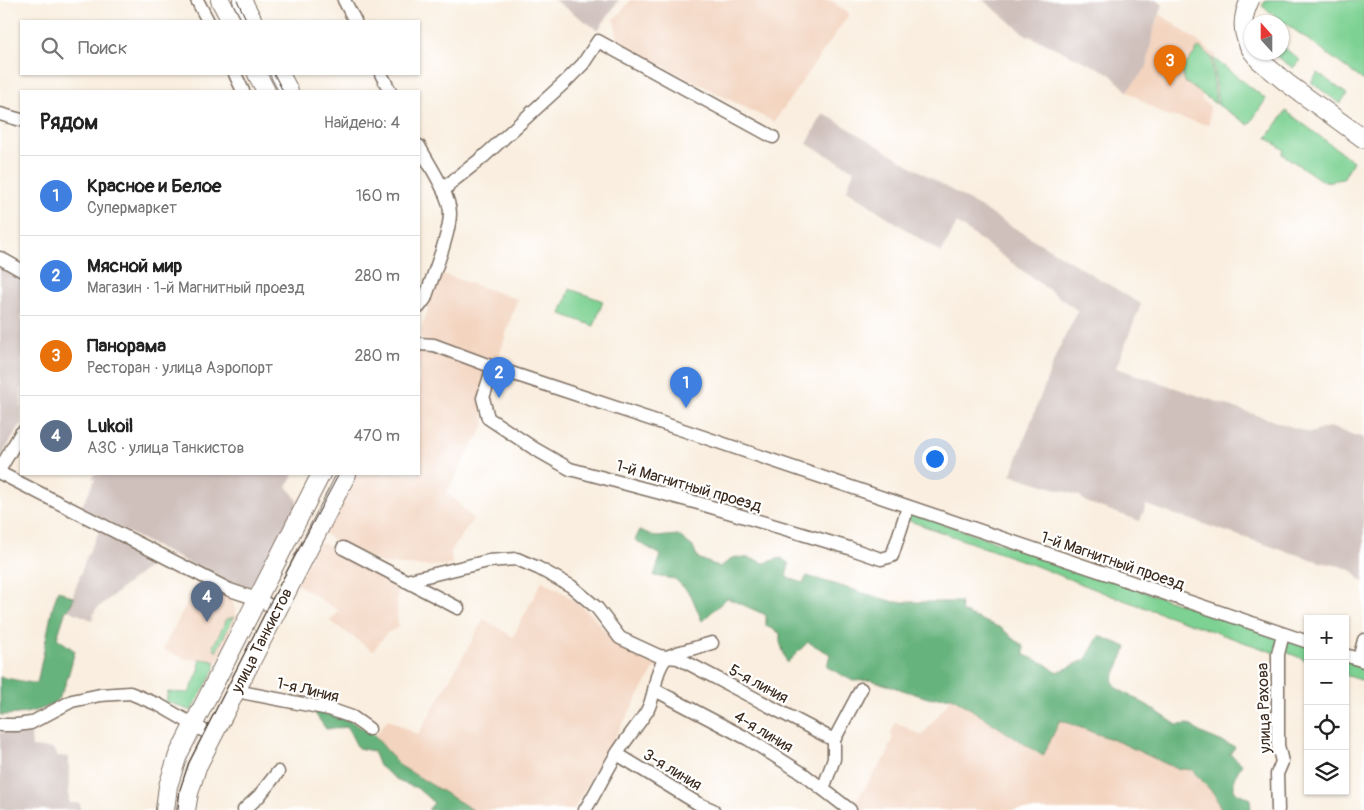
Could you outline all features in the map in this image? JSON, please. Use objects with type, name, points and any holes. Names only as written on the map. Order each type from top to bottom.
[{"type":"main road","points":[[220,0],[230,20]]},
{"type":"main road","points":[[242,0],[252,20]]},
{"type":"main road","points":[[1244,15],[1250,0]]},
{"type":"main road","points":[[1244,16],[1242,21],[1244,38]]},
{"type":"main road","points":[[1259,60],[1287,83],[1364,139]]},
{"type":"main road","points":[[258,75],[265,90]]},
{"type":"main road","points":[[281,75],[288,90]]},
{"type":"main road","name":"улица Танкистов","points":[[165,810],[168,786],[178,755],[320,475]]},
{"type":"main road","name":"улица Танкистов","points":[[186,810],[197,767],[346,475]]},
{"type":"street","points":[[197,0],[207,20]]},
{"type":"street","points":[[344,0],[354,20]]},
{"type":"street","points":[[444,192],[449,184],[482,158],[565,82],[583,64],[598,41],[773,138]]},
{"type":"street","points":[[235,75],[243,90]]},
{"type":"street","points":[[382,75],[389,90]]},
{"type":"street","points":[[0,114],[20,120]]},
{"type":"street","points":[[420,148],[444,192],[450,212],[448,230],[425,299],[420,306]]},
{"type":"street","points":[[0,258],[20,269]]},
{"type":"street","name":"1-й Магнитный проезд","points":[[420,344],[434,345],[493,368],[671,426],[1304,641]]},
{"type":"street","name":"1-й Магнитный проезд","points":[[493,368],[482,398],[488,418],[535,449],[570,469],[698,503],[849,548],[881,560],[892,556],[908,507]]},
{"type":"street","points":[[20,435],[0,471],[230,590],[257,599],[277,609]]},
{"type":"street","points":[[343,548],[458,608]]},
{"type":"street","name":"5-я линия","points":[[406,580],[488,561],[518,559],[571,586],[597,608],[620,638],[659,656],[678,658],[834,740]]},
{"type":"street","name":"улица Рахова","points":[[1278,810],[1277,774],[1282,762],[1278,745],[1278,654],[1282,634]]},
{"type":"street","points":[[1349,656],[1362,660],[1364,640]]},
{"type":"street","points":[[585,810],[616,754],[646,711],[655,690],[661,664],[667,657],[712,643]]},
{"type":"street","name":"1-я Линия","points":[[237,688],[246,692],[330,709],[352,717],[369,729]]},
{"type":"street","points":[[823,789],[834,759],[834,740],[861,689]]},
{"type":"street","name":"4-я линия","points":[[655,690],[748,739],[802,773],[850,810]]},
{"type":"street","points":[[0,725],[17,725],[31,722],[72,701],[100,695],[130,693],[159,705],[213,736]]},
{"type":"street","name":"3-я линия","points":[[616,754],[697,803],[713,810]]},
{"type":"street","points":[[244,810],[259,796],[278,772]]},
{"type":"shaded area","points":[[554,0],[619,0],[598,30]]},
{"type":"shaded area","points":[[631,0],[831,0],[849,14],[774,122],[619,44],[614,20]]},
{"type":"shaded area","points":[[983,0],[1157,0],[1163,5],[1153,31],[1147,67],[1127,91],[1109,73],[1025,34]]},
{"type":"shaded area","points":[[1160,14],[1216,55],[1201,99],[1210,106],[1209,125],[1162,114],[1127,91],[1147,67],[1153,31]]},
{"type":"shaded area","points":[[823,113],[1141,304],[1116,368],[1310,433],[1329,427],[1364,438],[1364,581],[1360,580],[1353,571],[1340,566],[1320,562],[1146,505],[1140,521],[1086,502],[1080,496],[1011,475],[1058,350],[1078,311],[957,223],[941,253],[847,190],[854,170],[807,144]]},
{"type":"shaded area","points":[[0,263],[20,273],[20,426],[0,458]]},
{"type":"shaded area","points":[[439,273],[517,299],[497,363],[425,342],[421,338],[421,331]]},
{"type":"shaded area","points":[[436,350],[485,370],[487,376],[480,399],[485,424],[447,492],[473,519],[451,551],[452,565],[385,564],[344,547],[324,534],[352,475],[420,475],[420,353]]},
{"type":"shaded area","points":[[94,475],[293,475],[287,486],[297,500],[297,506],[256,584],[251,586],[236,585],[174,556],[81,508],[95,479],[92,478]]},
{"type":"shaded area","points":[[100,530],[164,561],[152,564],[95,610],[92,620],[68,610],[86,558]]},
{"type":"shaded area","points":[[324,543],[401,581],[397,601],[398,627],[386,634],[373,651],[330,621],[339,611],[297,584],[317,544]]},
{"type":"shaded area","points":[[199,580],[231,597],[238,619],[217,663],[209,660],[186,659],[163,649]]},
{"type":"shaded area","points":[[542,581],[564,593],[591,614],[602,628],[619,640],[657,661],[657,664],[573,810],[473,810],[399,765],[375,736],[388,719],[418,735],[484,619],[513,637]]},
{"type":"shaded area","points":[[952,697],[1043,756],[1060,720],[1119,742],[1175,768],[1192,769],[1215,795],[1221,810],[859,810],[853,806],[889,751],[888,748],[893,741],[891,733],[896,722],[922,736]]},
{"type":"shaded area","points":[[0,732],[31,734],[32,747],[53,749],[58,756],[69,757],[69,803],[80,803],[80,810],[0,810]]},
{"type":"green space","points":[[1266,0],[1364,0],[1364,81],[1289,26],[1289,15],[1274,15],[1262,6]]},
{"type":"green space","points":[[1199,47],[1211,57],[1216,104],[1185,82],[1182,70]]},
{"type":"green space","points":[[1289,51],[1300,60],[1293,68],[1282,60],[1289,60]]},
{"type":"green space","points":[[1213,58],[1266,99],[1249,125],[1218,105]]},
{"type":"green space","points":[[1318,73],[1347,94],[1340,104],[1311,82]]},
{"type":"green space","points":[[1286,111],[1353,161],[1343,179],[1324,182],[1282,154],[1284,150],[1267,138]]},
{"type":"green space","points":[[570,289],[603,301],[594,326],[561,314]]},
{"type":"green space","points":[[912,513],[1278,637],[1275,653],[1112,596],[1031,564],[907,520]]},
{"type":"green space","points":[[640,530],[656,537],[678,535],[693,547],[698,558],[720,567],[734,557],[749,558],[764,563],[781,558],[789,564],[786,577],[803,583],[807,576],[894,602],[960,602],[962,612],[1001,628],[1024,647],[1024,655],[1044,663],[1056,672],[1086,659],[1099,636],[1127,647],[1112,680],[1118,689],[1177,725],[1189,724],[1201,733],[1235,747],[1230,754],[1242,764],[1234,778],[1234,791],[1250,799],[1251,810],[1221,810],[1215,795],[1192,770],[1175,768],[1119,742],[1060,720],[1043,756],[952,697],[928,698],[871,680],[853,681],[827,667],[830,654],[808,642],[787,663],[780,642],[780,633],[766,626],[766,615],[727,598],[702,621],[691,595],[675,579],[654,576],[661,555],[635,540]]},
{"type":"green space","points":[[58,590],[74,598],[68,610],[66,610],[57,638],[75,651],[63,689],[57,700],[39,710],[0,715],[0,677],[37,684]]},
{"type":"green space","points":[[234,617],[216,652],[213,646],[227,619]]},
{"type":"green space","points":[[1287,639],[1304,645],[1304,659],[1286,652],[1280,654]]},
{"type":"green space","points":[[200,659],[215,662],[215,669],[191,711],[166,701],[168,692],[189,693],[199,671]]},
{"type":"green space","points":[[1349,659],[1364,664],[1364,681],[1349,676]]},
{"type":"green space","points":[[314,712],[350,721],[375,736],[399,765],[473,810],[428,810],[434,803],[417,788],[400,782],[379,766],[373,751],[358,748],[347,727],[326,729]]},
{"type":"tram line","points":[[237,0],[247,20]]},
{"type":"tram line","points":[[275,75],[282,90]]},
{"type":"tram line","points":[[178,810],[180,789],[189,763],[269,605],[338,475]]},
{"type":"place","name":"Панорама","points":[[1170,86]]},
{"type":"place","name":"Мясной мир","points":[[499,398]]},
{"type":"place","name":"Красное и Белое","points":[[686,408]]},
{"type":"place","name":"Lukoil","points":[[207,622]]}]
